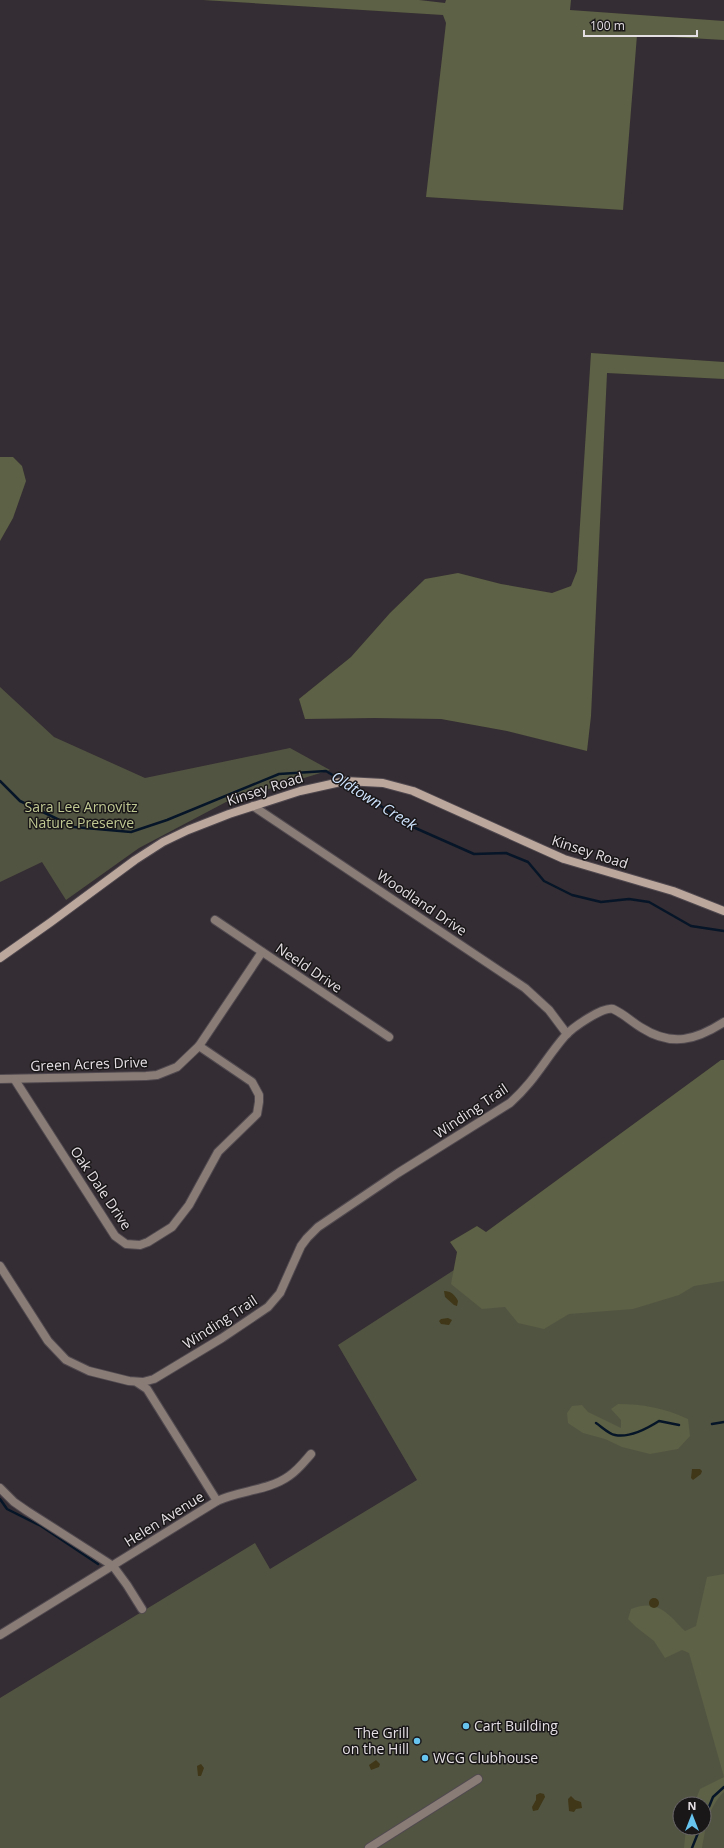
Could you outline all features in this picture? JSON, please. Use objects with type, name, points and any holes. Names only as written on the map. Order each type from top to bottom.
[{"type":"street","name":"Kinsey Road","points":[[0,958],[154,848],[188,830],[300,790],[330,783],[352,780],[383,783],[413,791],[564,860],[673,891],[724,911]]},
{"type":"street","name":"Woodland Drive","points":[[253,806],[525,988],[549,1010],[566,1034]]},
{"type":"street","name":"Neeld Drive","points":[[215,920],[389,1037]]},
{"type":"street","name":"Green Acres Drive","points":[[0,1079],[15,1080],[157,1075],[169,1071],[184,1062],[199,1046],[262,952]]},
{"type":"street","points":[[566,1034],[602,1010],[610,1008],[616,1010],[650,1033],[670,1039],[696,1037],[724,1022]]},
{"type":"street","name":"Winding Trail","points":[[0,1266],[48,1341],[59,1354],[74,1365],[89,1372],[136,1382],[149,1381],[160,1376],[259,1314],[273,1302],[280,1293],[301,1246],[313,1231],[349,1206],[510,1103],[528,1087],[566,1034]]},
{"type":"street","name":"Oak Dale Drive","points":[[15,1080],[115,1236],[126,1244],[140,1245],[163,1234],[180,1219],[190,1205],[218,1152],[252,1120],[258,1110],[259,1095],[252,1082],[199,1046]]},
{"type":"street","name":"Helen Avenue","points":[[0,1634],[218,1501],[147,1389],[142,1384],[136,1382]]},
{"type":"street","points":[[218,1501],[234,1494],[282,1480],[298,1469],[311,1454]]},
{"type":"street","points":[[0,1488],[23,1508],[113,1566],[127,1584],[142,1609]]},
{"type":"street","points":[[369,1848],[478,1779]]},
{"type":"green space","points":[[203,0],[419,0],[445,3],[446,0],[571,0],[570,10],[724,21],[724,40],[637,35],[623,210],[426,197],[446,23],[443,15]]},
{"type":"green space","points":[[591,353],[724,362],[724,379],[607,373],[591,716],[587,751],[507,731],[441,719],[305,719],[299,699],[351,657],[390,613],[425,579],[458,573],[501,584],[552,593],[571,586],[577,571]]},
{"type":"green space","points":[[0,457],[13,457],[22,466],[26,481],[13,518],[0,541]]},
{"type":"green space","name":"Sara Lee Arnovitz Nature Preserve","points":[[0,687],[54,737],[145,778],[290,748],[330,770],[226,802],[139,848],[66,900],[42,862],[0,882]]},
{"type":"green space","points":[[721,1060],[724,1060],[724,1281],[694,1286],[679,1295],[633,1309],[569,1314],[544,1329],[518,1323],[505,1307],[482,1309],[451,1284],[457,1252],[450,1242],[477,1226],[486,1232]]},
{"type":"green space","points":[[485,1250],[724,1253],[724,1848],[0,1848],[0,1698],[255,1543],[270,1569],[417,1480],[338,1345]]},
{"type":"green space","points":[[618,1404],[653,1407],[688,1419],[690,1436],[678,1449],[650,1454],[622,1447],[605,1439],[583,1433],[568,1423],[567,1413],[572,1406],[582,1405],[588,1412],[621,1428],[621,1420],[611,1409]]},
{"type":"green space","points":[[724,1574],[724,1777],[689,1653],[682,1650],[665,1658],[654,1641],[628,1619],[631,1609],[648,1605],[668,1614],[685,1631],[696,1626],[707,1577]]},
{"type":"green space","points":[[724,1777],[724,1792],[712,1809],[712,1796],[697,1796],[700,1789]]},
{"type":"green space","points":[[685,1836],[704,1836],[702,1848],[684,1848]]},
{"type":"sand","points":[[444,1291],[454,1295],[458,1301],[457,1306],[445,1297]]},
{"type":"sand","points":[[448,1318],[452,1320],[449,1325],[441,1324],[439,1321],[441,1319]]},
{"type":"sand","points":[[692,1469],[700,1469],[702,1471],[701,1474],[693,1480],[691,1478]]},
{"type":"sand","points":[[652,1598],[656,1598],[658,1599],[658,1607],[652,1608],[649,1605],[649,1601]]},
{"type":"sand","points":[[376,1760],[380,1764],[379,1767],[371,1770],[369,1765]]},
{"type":"sand","points":[[201,1764],[204,1768],[201,1776],[198,1776],[197,1766]]},
{"type":"sand","points":[[540,1793],[544,1794],[545,1797],[538,1810],[533,1811],[532,1807],[536,1800],[536,1795]]},
{"type":"sand","points":[[571,1796],[575,1800],[581,1802],[582,1808],[576,1809],[574,1812],[569,1811],[568,1799]]},
{"type":"waterway","name":"Oldtown Creek","points":[[0,781],[20,801],[74,827],[131,832],[167,820],[279,774],[326,771],[339,779]]},
{"type":"waterway","name":"Oldtown Creek","points":[[347,784],[413,827],[474,854],[506,853],[528,862],[544,881],[572,895],[601,902],[629,899],[649,902],[691,926],[724,931]]},
{"type":"waterway","points":[[596,1423],[610,1433],[620,1436],[638,1432],[659,1421],[679,1425]]},
{"type":"waterway","points":[[712,1424],[724,1422]]},
{"type":"waterway","points":[[0,1499],[7,1509],[41,1526],[98,1564]]},
{"type":"waterway","points":[[712,1799],[724,1787]]},
{"type":"waterway","points":[[692,1848],[697,1836]]},
{"type":"place","name":"Cart Building","points":[[466,1726]]},
{"type":"place","name":"The Grill on the Hill","points":[[417,1741]]},
{"type":"place","name":"WCG Clubhouse","points":[[425,1758]]}]
